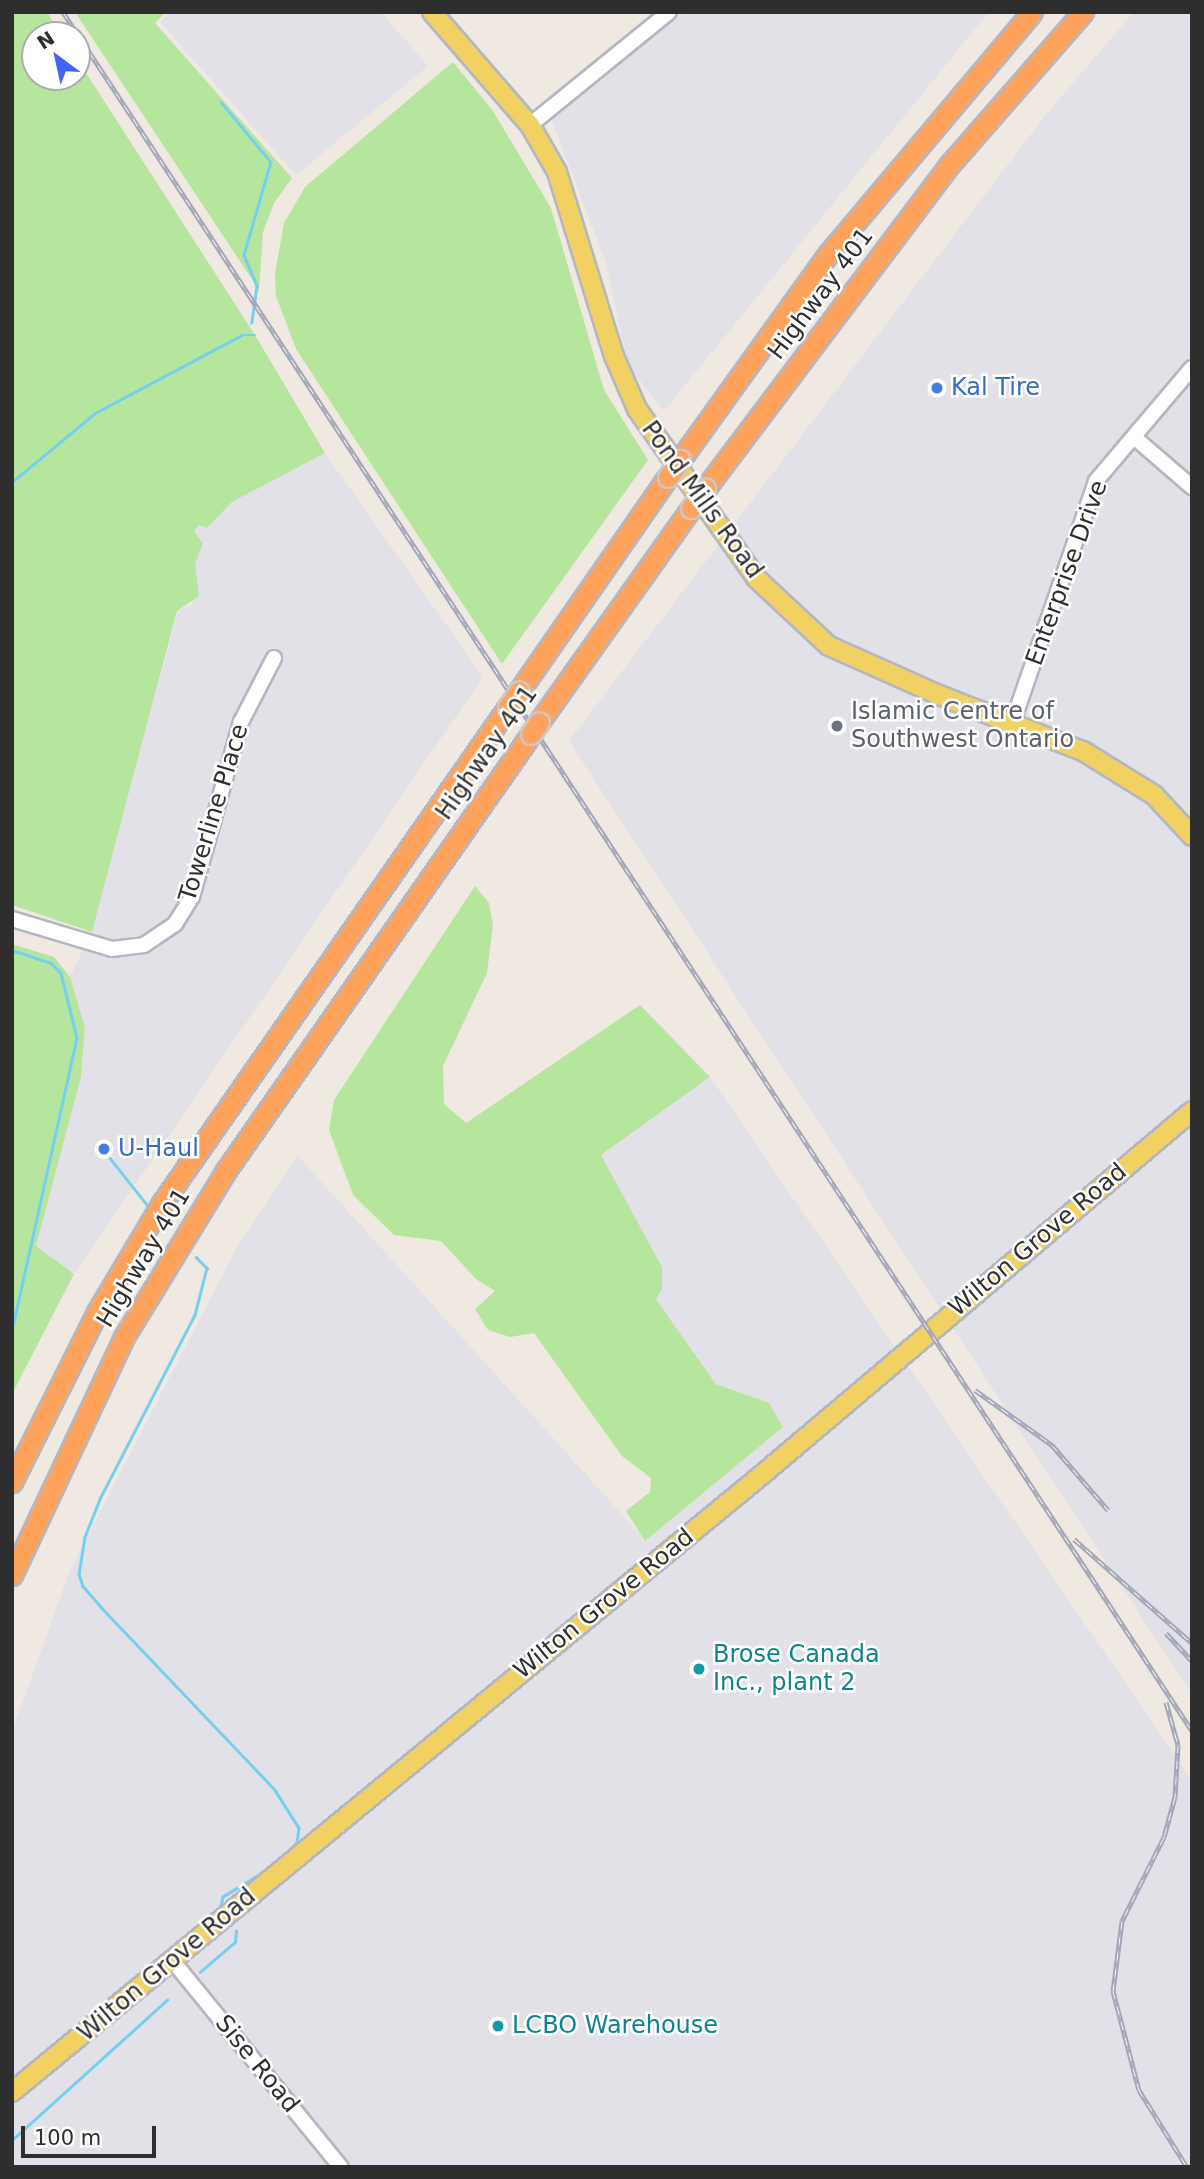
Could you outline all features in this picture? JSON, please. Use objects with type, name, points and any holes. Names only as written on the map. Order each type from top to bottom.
[{"type":"highway","name":"Highway 401","points":[[12,1482],[97,1312],[162,1203],[668,477],[829,253],[1032,12]]},
{"type":"highway","name":"Highway 401","points":[[12,1575],[124,1337],[225,1172],[705,489],[950,163],[1083,12]]},
{"type":"main road","name":"Pond Mills Road","points":[[432,12],[530,125],[557,172],[614,356],[637,409],[756,578],[829,646],[1012,724],[1083,751],[1154,795],[1192,836]]},
{"type":"main road","name":"Wilton Grove Road","points":[[12,2092],[758,1478],[1192,1111]]},
{"type":"street","points":[[530,125],[669,12]]},
{"type":"street","name":"Enterprise Drive","points":[[1012,724],[1096,481],[1192,368]]},
{"type":"street","points":[[1134,437],[1192,486]]},
{"type":"street","name":"Towerline Place","points":[[12,919],[112,949],[144,945],[175,924],[192,897],[241,722],[274,658]]},
{"type":"street","name":"Sise Road","points":[[173,1960],[341,2167]]},
{"type":"shaded area","points":[[170,12],[381,12],[428,66],[296,175],[160,22]]},
{"type":"shaded area","points":[[684,12],[989,12],[664,411],[627,364],[606,263],[551,118]]},
{"type":"shaded area","points":[[1134,12],[1192,12],[1192,1694],[569,741],[1044,117]]},
{"type":"shaded area","points":[[325,453],[483,677],[74,1274],[36,1246],[81,1077],[85,1027],[70,977],[92,931],[178,611],[193,604],[195,564],[203,544],[194,531],[199,525],[208,528],[232,502]]},
{"type":"shaded area","points":[[710,1077],[1192,1780],[1192,2167],[12,2167],[12,1732],[70,1570],[235,1251],[298,1156],[646,1541],[769,1403],[716,1384],[656,1299],[662,1267],[600,1155]]},
{"type":"green space","points":[[12,12],[47,12],[52,21],[21,21],[21,91],[91,91],[91,81],[255,335],[325,453],[232,502],[207,528],[199,525],[194,531],[203,544],[195,564],[199,596],[177,611],[92,932],[12,905]]},
{"type":"green space","points":[[75,12],[166,12],[155,23],[292,178],[274,203],[263,232],[259,290],[91,36],[91,21],[81,21]]},
{"type":"green space","points":[[453,62],[493,111],[551,208],[604,390],[648,460],[502,664],[296,349],[276,296],[275,273],[284,223],[305,187]]},
{"type":"green space","points":[[475,886],[489,903],[493,925],[487,973],[443,1066],[444,1104],[466,1123],[640,1005],[710,1077],[601,1155],[662,1267],[662,1289],[656,1299],[716,1384],[769,1403],[783,1427],[645,1541],[626,1511],[650,1492],[651,1478],[622,1456],[534,1333],[510,1337],[488,1330],[475,1309],[495,1291],[476,1279],[441,1241],[394,1235],[353,1195],[329,1130],[334,1100]]},
{"type":"green space","points":[[12,944],[54,957],[70,977],[85,1027],[81,1077],[36,1246],[74,1274],[12,1394]]},
{"type":"waterway","points":[[221,102],[271,162],[244,255],[257,286],[252,323]]},
{"type":"waterway","points":[[12,482],[95,413],[242,335],[255,335]]},
{"type":"waterway","points":[[12,950],[51,963],[61,973],[77,1038],[12,1330]]},
{"type":"waterway","points":[[110,1158],[148,1206]]},
{"type":"waterway","points":[[196,1257],[207,1268],[195,1315],[101,1497],[85,1537],[79,1574],[83,1586],[101,1607],[275,1790],[299,1828],[297,1843],[269,1869],[223,1897],[220,1911]]},
{"type":"waterway","points":[[200,1972],[235,1942],[236,1931]]},
{"type":"waterway","points":[[12,2140],[167,2000]]},
{"type":"railway","points":[[63,12],[1192,1731]]},
{"type":"railway","points":[[975,1390],[1052,1445],[1108,1510]]},
{"type":"railway","points":[[1074,1539],[1192,1643]]},
{"type":"railway","points":[[1166,1633],[1192,1661]]},
{"type":"railway","points":[[1166,1702],[1178,1745],[1175,1797],[1164,1837],[1122,1921],[1113,1991],[1139,2090],[1187,2167]]},
{"type":"place","name":"Kal Tire","points":[[937,388]]},
{"type":"place","name":"Islamic Centre of Southwest Ontario","points":[[837,726]]},
{"type":"place","name":"U-Haul","points":[[104,1149]]},
{"type":"place","name":"Brose Canada Inc., plant 2","points":[[699,1669]]},
{"type":"place","name":"LCBO Warehouse","points":[[498,2026]]}]
